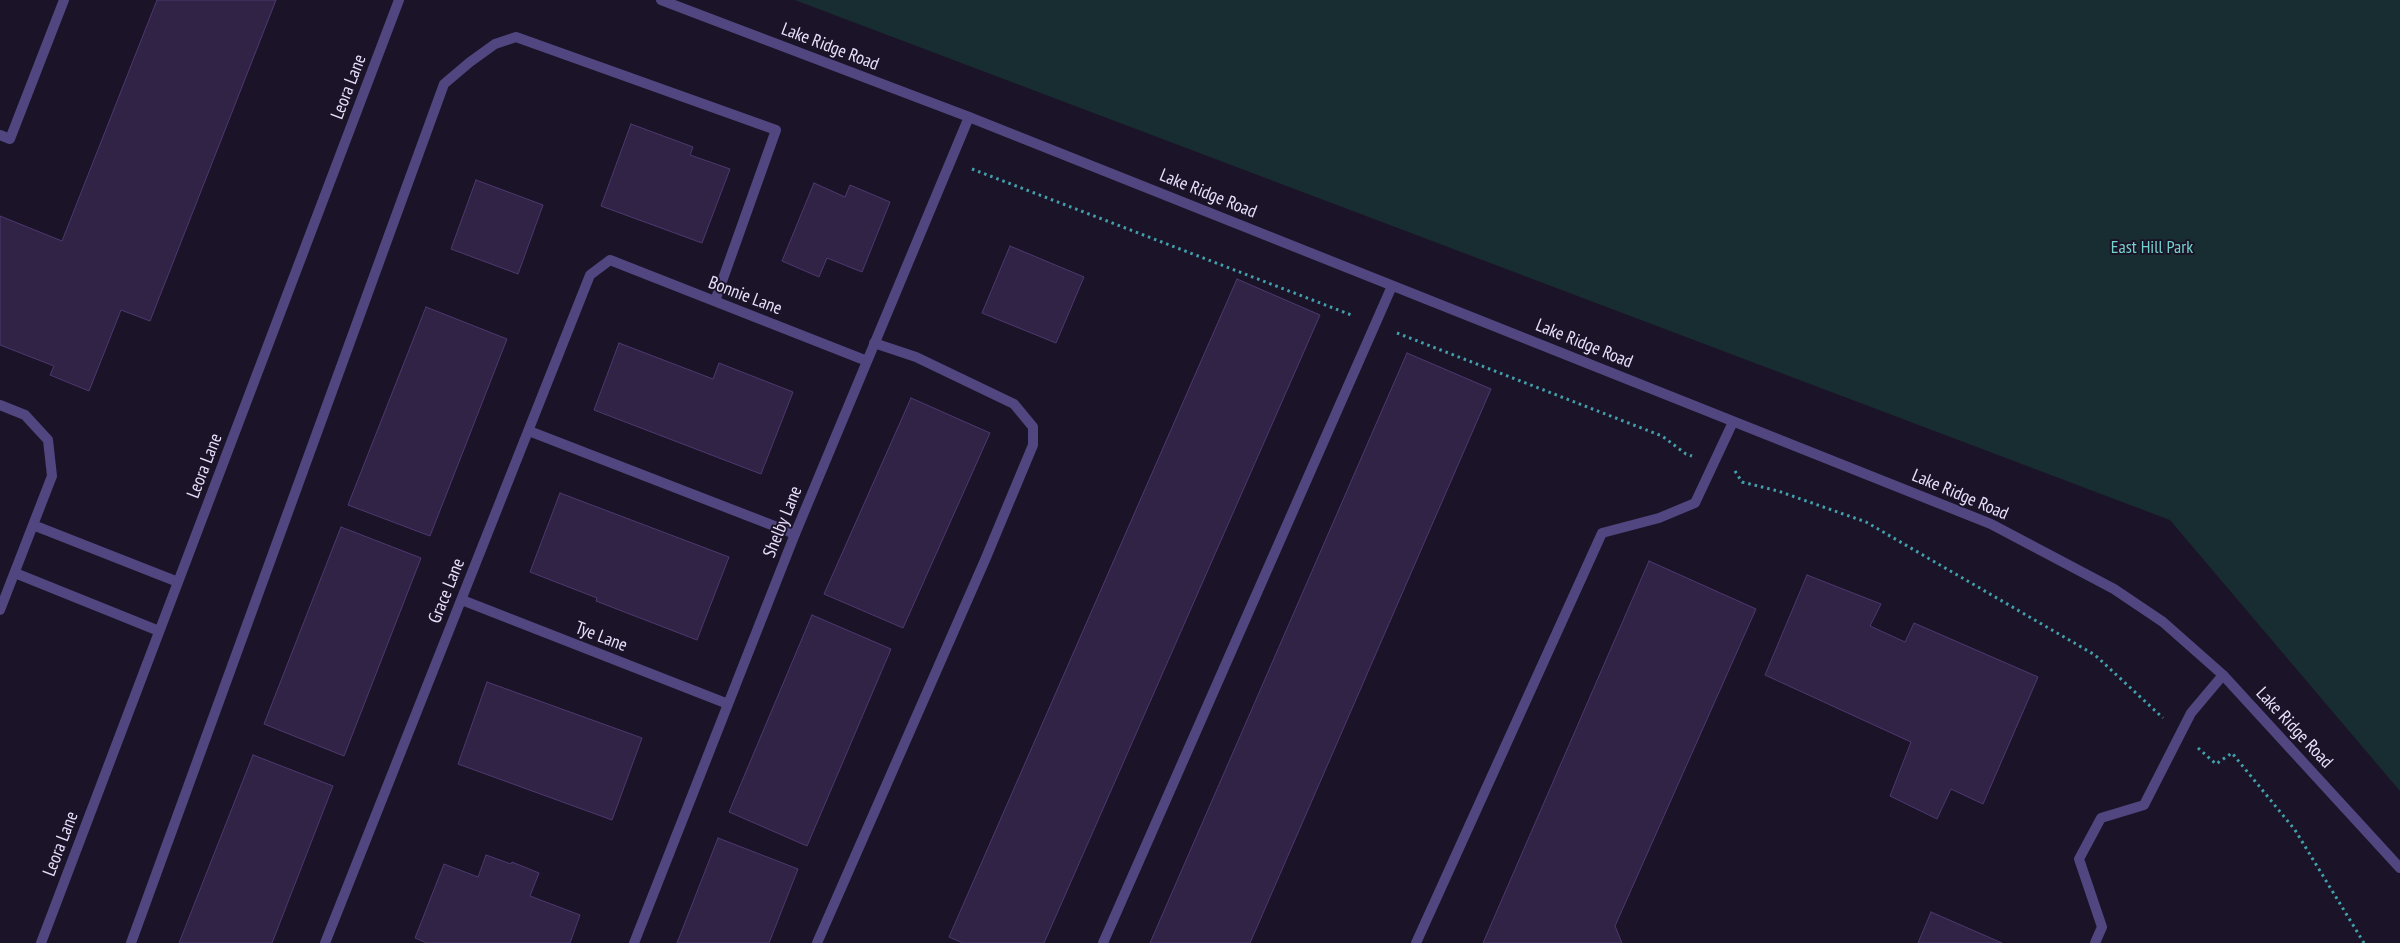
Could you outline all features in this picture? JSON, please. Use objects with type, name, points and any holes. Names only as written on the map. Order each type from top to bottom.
[{"type":"street","points":[[0,135],[10,139],[64,0]]},
{"type":"street","name":"Leora Lane","points":[[41,943],[399,0]]},
{"type":"street","name":"Lake Ridge Road","points":[[661,0],[969,117],[1991,524],[2114,589],[2163,622],[2222,675],[2400,868]]},
{"type":"street","points":[[131,943],[444,84],[495,44],[516,37],[776,130],[715,301]]},
{"type":"street","name":"Shelby Lane","points":[[634,943],[795,534],[969,117]]},
{"type":"street","name":"Bonnie Lane","points":[[610,260],[867,362]]},
{"type":"street","name":"Grace Lane","points":[[326,943],[590,275],[610,260]]},
{"type":"street","points":[[1103,943],[1392,286]]},
{"type":"street","points":[[818,943],[985,560],[1033,445],[1033,427],[1014,404],[916,357],[874,343]]},
{"type":"street","points":[[0,405],[25,415],[48,440],[52,476],[0,610]]},
{"type":"street","points":[[1416,943],[1602,533],[1660,518],[1695,503],[1733,422]]},
{"type":"street","points":[[528,431],[795,534]]},
{"type":"street","points":[[33,525],[178,582]]},
{"type":"street","points":[[15,573],[160,631]]},
{"type":"street","name":"Tye Lane","points":[[462,600],[728,704]]},
{"type":"street","points":[[2095,943],[2102,927],[2079,859],[2101,818],[2144,806],[2191,713],[2222,675]]},
{"type":"green space","name":"East Hill Park","points":[[795,0],[2400,0],[2400,791],[2170,520]]},
{"type":"building","points":[[157,0],[276,0],[150,321],[121,310],[89,391],[50,375],[54,366],[0,345],[0,216],[62,241]]},
{"type":"building","points":[[631,124],[693,147],[690,155],[730,169],[702,243],[601,206]]},
{"type":"building","points":[[476,180],[543,205],[518,274],[451,249]]},
{"type":"building","points":[[814,183],[845,197],[850,185],[890,202],[862,272],[827,258],[819,277],[782,261]]},
{"type":"building","points":[[1010,246],[1084,277],[1056,343],[982,313]]},
{"type":"building","points":[[1237,279],[1320,315],[1044,943],[963,943],[949,937]]},
{"type":"building","points":[[426,307],[507,339],[430,536],[348,505]]},
{"type":"building","points":[[619,343],[713,379],[719,363],[793,392],[761,474],[594,410]]},
{"type":"building","points":[[1407,353],[1491,389],[1250,943],[1150,943]]},
{"type":"building","points":[[911,398],[990,433],[903,628],[824,594]]},
{"type":"building","points":[[560,493],[729,557],[697,640],[596,601],[597,598],[530,572]]},
{"type":"building","points":[[341,527],[421,558],[344,756],[264,724]]},
{"type":"building","points":[[1649,561],[1756,609],[1615,926],[1622,943],[1483,943]]},
{"type":"building","points":[[1807,575],[1881,604],[1870,626],[1905,642],[1914,623],[2038,677],[1983,804],[1951,789],[1937,819],[1890,796],[1911,742],[1765,675]]},
{"type":"building","points":[[812,615],[891,649],[807,846],[729,812]]},
{"type":"building","points":[[487,682],[642,738],[612,820],[458,764]]},
{"type":"building","points":[[253,755],[333,786],[272,943],[179,943]]},
{"type":"building","points":[[718,838],[798,869],[769,943],[677,943]]},
{"type":"building","points":[[486,855],[511,864],[512,862],[539,873],[530,896],[580,915],[570,943],[427,943],[415,938],[444,864],[478,877]]},
{"type":"building","points":[[1931,912],[2002,943],[1918,943]]}]
